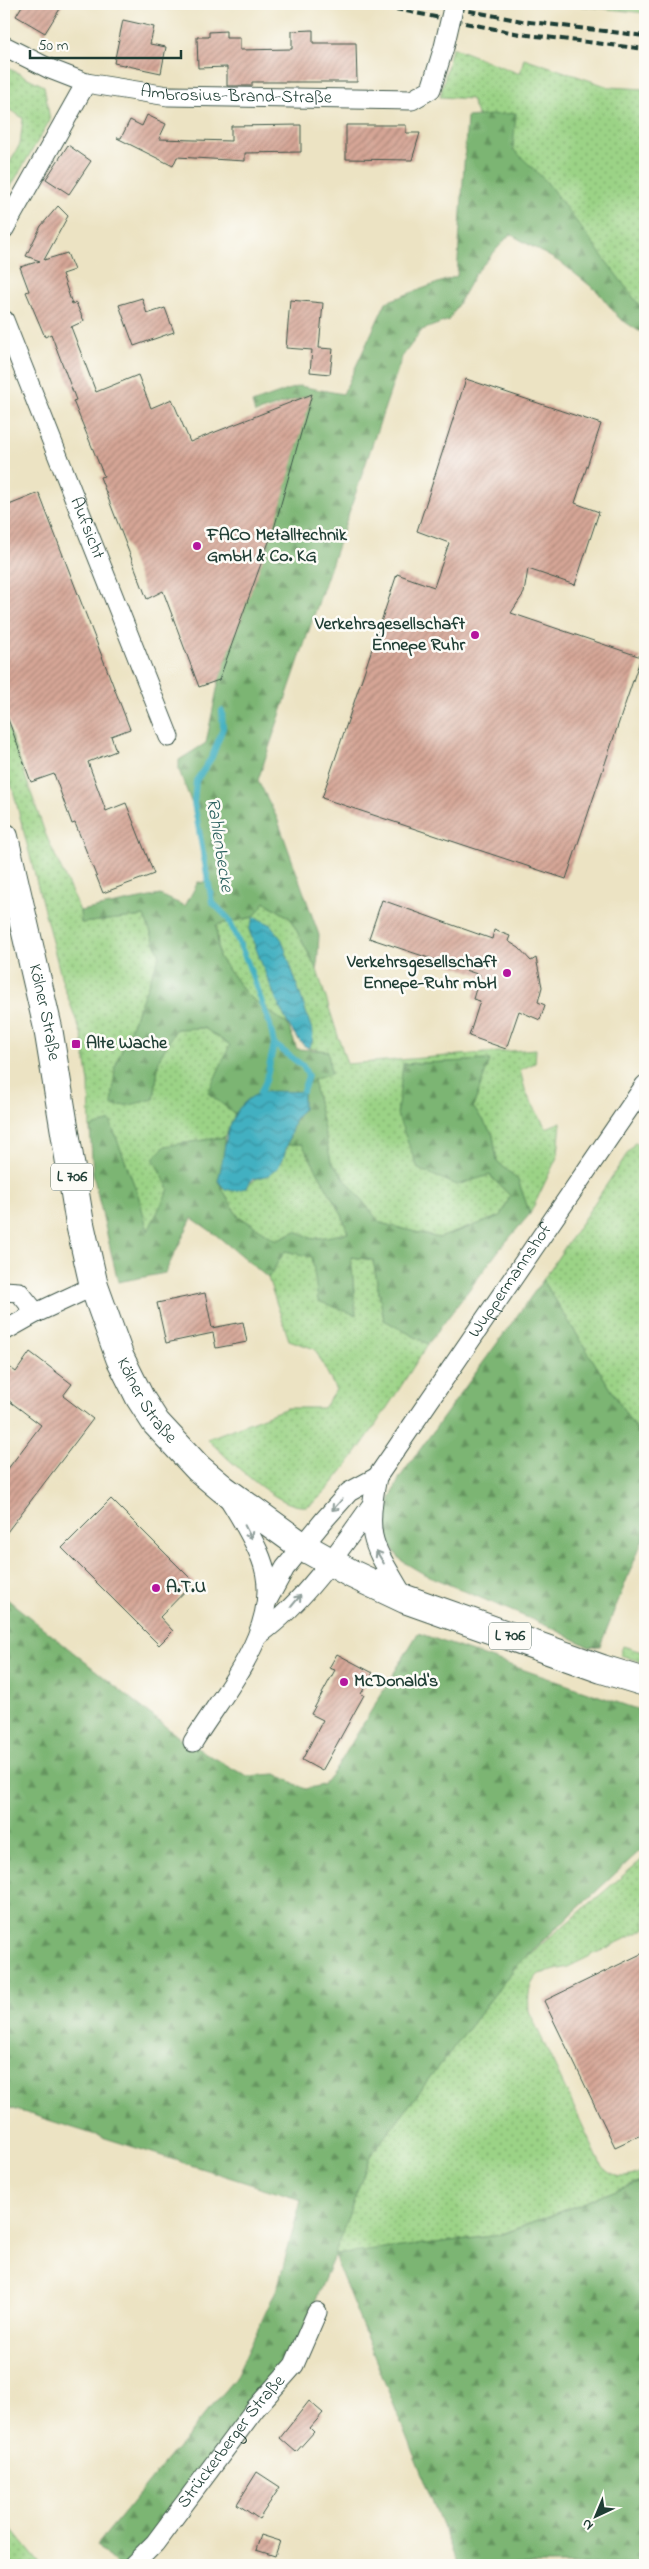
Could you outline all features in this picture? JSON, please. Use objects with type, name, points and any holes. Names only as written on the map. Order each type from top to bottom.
[{"type":"main road","name":"Kölner Straße","points":[[4,837],[48,1028],[80,1224],[94,1286],[109,1332],[140,1398],[156,1423],[180,1449],[224,1489],[302,1546],[329,1562],[405,1599],[592,1666],[645,1682]]},
{"type":"street","name":"Ambrosius-Brand-Straße","points":[[4,46],[50,69],[86,83],[168,96],[412,100],[424,95],[431,89],[444,47],[454,4]]},
{"type":"street","points":[[4,229],[86,83]]},
{"type":"street","name":"Aufsicht","points":[[4,320],[169,736]]},
{"type":"street","name":"Wuppermannshof","points":[[405,1599],[375,1548],[371,1535],[371,1506],[377,1477],[645,1085]]},
{"type":"street","points":[[4,1331],[36,1313],[94,1286]]},
{"type":"street","points":[[4,1291],[19,1292],[36,1313]]},
{"type":"street","name":"Wuppermannshof","points":[[266,1603],[285,1568],[349,1492],[377,1477]]},
{"type":"street","name":"Wuppermannshof","points":[[193,1742],[235,1678],[260,1634],[266,1603],[266,1582],[262,1560],[224,1489]]},
{"type":"street","name":"Wuppermannshof","points":[[260,1634],[280,1620],[329,1562],[371,1506]]},
{"type":"street","name":"Strückerberger Straße","points":[[133,2565],[155,2543],[255,2409],[294,2365],[317,2312]]},
{"type":"green space","points":[[563,4],[645,4],[645,13]]},
{"type":"green space","points":[[452,47],[520,74],[524,58],[609,87],[645,89],[645,314],[572,219],[477,114],[471,99],[440,97]]},
{"type":"green space","points":[[4,66],[44,86],[50,120],[4,198],[4,173],[20,144],[23,118],[4,106]]},
{"type":"green space","points":[[516,113],[513,149],[546,181],[645,313],[645,335],[619,318],[598,292],[563,264],[510,234],[475,274],[449,320],[422,330],[402,357],[258,780],[277,818],[319,935],[317,970],[290,918],[265,902],[254,917],[216,925],[219,957],[247,995],[288,1025],[297,1049],[328,1051],[331,1074],[313,1080],[331,1161],[380,1223],[439,1238],[501,1216],[510,1196],[490,1175],[457,1185],[418,1169],[397,1114],[403,1064],[490,1060],[473,1107],[493,1135],[497,1161],[518,1180],[530,1214],[499,1250],[428,1344],[384,1320],[373,1260],[351,1257],[356,1315],[318,1301],[312,1257],[285,1251],[268,1278],[215,1234],[192,1218],[165,1273],[118,1282],[93,1174],[90,1128],[110,1121],[138,1195],[148,1231],[169,1189],[153,1158],[165,1146],[225,1137],[224,1157],[218,1181],[237,1215],[276,1240],[296,1231],[313,1239],[348,1233],[342,1215],[302,1144],[286,1145],[295,1119],[303,1109],[303,1091],[245,1102],[235,1114],[208,1093],[230,1045],[204,1028],[176,1029],[159,1059],[154,1099],[130,1105],[112,1106],[115,1067],[160,955],[144,916],[81,923],[80,911],[160,895],[185,906],[198,882],[210,883],[201,828],[179,770],[179,760],[206,743],[219,680],[306,396],[255,413],[252,403],[299,386],[343,394],[386,302],[457,276],[467,117]]},
{"type":"green space","points":[[4,715],[45,833],[80,911],[81,923],[144,916],[160,955],[115,1067],[154,1099],[159,1059],[176,1029],[204,1028],[231,1045],[208,1093],[235,1114],[225,1137],[165,1146],[169,1189],[148,1232],[138,1195],[110,1122],[90,1128],[89,1083],[82,1036],[63,984],[13,790],[4,764]]},
{"type":"green space","points":[[264,902],[290,918],[317,970],[347,1064],[536,1049],[535,1063],[520,1070],[526,1093],[546,1128],[561,1122],[558,1155],[530,1214],[518,1180],[497,1161],[493,1135],[473,1107],[489,1060],[404,1064],[457,1184],[489,1175],[510,1196],[501,1216],[439,1238],[380,1223],[331,1162],[313,1080],[328,1051],[308,1048],[312,1043],[249,930],[288,1025],[247,995],[219,957],[216,925],[254,917]]},
{"type":"green space","points":[[635,1142],[645,1153],[645,1444],[543,1280]]},
{"type":"green space","points":[[302,1144],[342,1215],[348,1234],[313,1239],[296,1231],[276,1240],[237,1215],[218,1181],[225,1189],[245,1188],[275,1169],[283,1156],[286,1145]]},
{"type":"green space","points":[[285,1251],[313,1257],[356,1315],[351,1257],[373,1260],[384,1320],[428,1344],[351,1460],[318,1499],[306,1506],[295,1505],[282,1500],[253,1481],[207,1439],[287,1408],[323,1408],[336,1390],[315,1349],[289,1340],[268,1278]]},
{"type":"green space","points":[[543,1280],[645,1444],[645,1534],[600,1646],[589,1647],[552,1628],[424,1574],[402,1561],[391,1547],[385,1529],[387,1506],[400,1477]]},
{"type":"green space","points":[[7,1599],[181,1739],[246,1776],[276,1774],[305,1789],[323,1785],[336,1769],[418,1633],[645,1712],[645,1846],[517,1965],[370,2156],[334,2255],[501,2235],[645,2179],[645,2565],[458,2565],[334,2256],[291,2359],[129,2565],[115,2565],[97,2545],[235,2378],[278,2286],[301,2200],[4,2106],[4,1604]]},
{"type":"green space","points":[[623,1646],[645,1653],[645,1663],[620,1655]]},
{"type":"green space","points":[[645,1857],[645,1929],[568,1967],[539,1974],[529,1991],[529,2011],[601,2165],[611,2174],[621,2177],[627,2177],[645,2170],[645,2179],[499,2235],[332,2256],[370,2156],[517,1965]]},
{"type":"green space","points":[[4,2520],[41,2565],[13,2565],[4,2554]]},
{"type":"water","points":[[254,917],[270,924],[282,940],[313,1033],[312,1043],[308,1048],[291,1029],[274,995],[249,930]]},
{"type":"water","points":[[270,1091],[303,1091],[303,1109],[295,1119],[283,1159],[277,1169],[269,1175],[253,1179],[245,1188],[234,1191],[225,1189],[218,1181],[228,1131],[239,1108],[248,1099],[260,1093]]},
{"type":"building","points":[[23,4],[63,4],[45,33],[16,16]]},
{"type":"building","points":[[123,20],[154,27],[150,44],[166,47],[161,73],[114,63]]},
{"type":"building","points":[[313,30],[313,43],[356,43],[357,82],[252,82],[252,86],[227,86],[227,67],[198,68],[197,37],[209,37],[209,32],[226,31],[226,38],[240,38],[240,50],[292,49],[292,31]]},
{"type":"building","points":[[147,115],[166,124],[159,139],[231,141],[231,126],[301,125],[301,152],[245,153],[245,161],[177,157],[173,166],[117,138],[121,138],[130,120],[142,126]]},
{"type":"building","points":[[346,125],[406,125],[406,133],[420,133],[412,160],[346,159]]},
{"type":"building","points":[[68,145],[91,161],[69,194],[46,179]]},
{"type":"building","name":"FACO Metalltechnik GmbH & Co. KG","points":[[58,206],[68,216],[44,260],[67,253],[74,270],[62,274],[72,304],[76,303],[84,321],[71,327],[96,392],[138,375],[151,408],[172,399],[190,442],[312,394],[275,525],[219,680],[199,687],[163,591],[147,599],[100,477],[104,476],[73,401],[76,400],[51,334],[45,337],[26,292],[29,291],[20,267],[40,261],[26,256],[41,226]]},
{"type":"building","points":[[142,298],[147,314],[165,308],[174,332],[134,346],[119,305]]},
{"type":"building","points":[[290,300],[323,303],[319,348],[333,349],[330,374],[310,372],[312,350],[286,348]]},
{"type":"building","name":"Verkehrsgesellschaft Ennepe Ruhr","points":[[466,379],[601,424],[575,503],[599,512],[575,585],[528,569],[524,593],[511,613],[641,657],[566,879],[322,798],[397,574],[434,587],[449,543],[417,531]]},
{"type":"building","points":[[39,493],[130,729],[111,736],[116,751],[88,762],[106,811],[126,803],[154,874],[103,893],[75,823],[72,824],[54,774],[31,782],[4,708],[4,507]]},
{"type":"building","name":"Verkehrsgesellschaft Ennepe-Ruhr mbH","points":[[382,900],[492,939],[494,930],[510,936],[508,941],[519,948],[531,961],[536,958],[542,987],[538,1002],[545,1005],[540,1020],[519,1011],[506,1049],[469,1036],[480,1001],[473,999],[480,975],[369,938]]},
{"type":"building","points":[[205,1293],[212,1328],[243,1322],[247,1342],[216,1348],[213,1333],[166,1343],[157,1303]]},
{"type":"building","points":[[30,1352],[72,1384],[63,1396],[93,1419],[4,1536],[4,1474],[41,1425],[4,1397],[4,1363],[16,1372]]},
{"type":"building","points":[[111,1499],[194,1582],[160,1617],[173,1631],[159,1645],[62,1548]]},
{"type":"building","points":[[337,1654],[373,1673],[361,1694],[364,1695],[322,1771],[302,1760],[323,1720],[311,1714],[335,1670],[329,1668]]},
{"type":"building","points":[[645,1952],[645,2133],[615,2147],[544,2001]]},
{"type":"building","points":[[309,2401],[323,2413],[310,2428],[314,2432],[296,2452],[280,2438]]},
{"type":"building","points":[[257,2472],[280,2487],[259,2519],[237,2504]]},
{"type":"building","points":[[261,2535],[280,2541],[275,2556],[256,2550]]},
{"type":"waterway","name":"Rahlenbecke","points":[[222,711],[223,728],[212,757],[196,781],[194,803],[212,902],[228,918],[247,961],[270,1025],[274,1044],[266,1081],[260,1093]]},
{"type":"waterway","points":[[274,1044],[303,1066],[308,1076],[303,1091]]},
{"type":"railway","points":[[371,4],[520,34],[645,49]]},
{"type":"railway","points":[[433,4],[522,21],[645,36]]},
{"type":"place","name":"FACO Metalltechnik GmbH & Co. KG","points":[[197,546]]},
{"type":"place","name":"Verkehrsgesellschaft Ennepe Ruhr","points":[[475,635]]},
{"type":"place","name":"Verkehrsgesellschaft Ennepe-Ruhr mbH","points":[[507,973]]},
{"type":"place","name":"Alte Wache","points":[[76,1044]]},
{"type":"place","name":"A.T.U","points":[[156,1588]]},
{"type":"place","name":"McDonald's","points":[[344,1682]]}]
